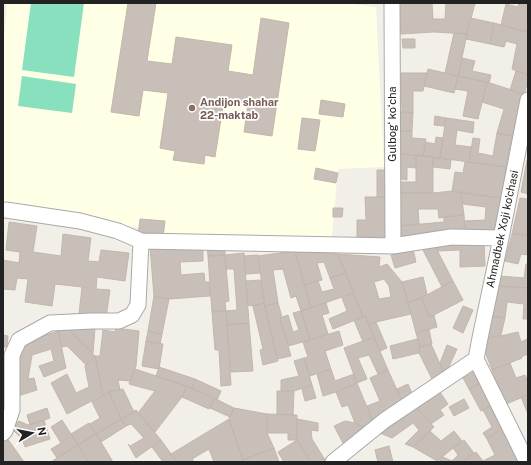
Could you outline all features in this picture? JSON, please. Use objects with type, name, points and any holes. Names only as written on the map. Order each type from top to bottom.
[{"type":"street","name":"Gulbogʻ koʻcha","points":[[392,3],[393,246]]},
{"type":"street","name":"Ahmadbek Xoji ko'chasi","points":[[476,359],[528,100]]},
{"type":"street","points":[[6,210],[80,221],[118,231],[141,241],[393,246],[451,237],[501,238]]},
{"type":"street","points":[[3,433],[12,410],[12,354],[19,340],[50,323],[92,321],[120,322],[132,315],[138,305],[141,241]]},
{"type":"street","points":[[333,462],[385,420],[476,359],[526,462]]},
{"type":"shaded area","name":"Andijon shahar 22-maktab","points":[[7,3],[345,3],[376,7],[384,167],[338,169],[332,237],[163,235],[119,223],[3,203],[3,50]]},
{"type":"green space","points":[[31,3],[84,3],[74,77],[22,70]]},
{"type":"green space","points":[[22,76],[76,84],[72,113],[18,106]]},
{"type":"building","points":[[128,3],[156,3],[147,61],[172,64],[176,37],[232,45],[228,71],[253,75],[261,18],[289,23],[272,136],[244,132],[248,104],[224,100],[215,157],[205,155],[204,164],[173,160],[175,151],[160,148],[168,93],[143,90],[139,116],[111,112]]},
{"type":"building","points":[[399,3],[432,3],[433,19],[445,19],[446,3],[475,3],[467,34],[434,32],[401,34]]},
{"type":"building","points":[[519,3],[528,3],[528,32],[501,25],[506,4],[518,7]]},
{"type":"building","points":[[470,18],[494,23],[490,44],[466,39]]},
{"type":"building","points":[[494,23],[528,32],[528,75],[512,69],[517,44],[506,41],[504,47],[490,44]]},
{"type":"building","points":[[454,33],[467,34],[458,76],[445,73]]},
{"type":"building","points":[[402,39],[415,39],[415,48],[403,48]]},
{"type":"building","points":[[462,58],[475,61],[472,71],[491,75],[489,83],[458,76]]},
{"type":"building","points":[[428,69],[458,76],[454,93],[424,86]]},
{"type":"building","points":[[516,71],[528,75],[528,81],[524,94],[510,90]]},
{"type":"building","points":[[401,73],[427,73],[423,91],[413,91],[413,113],[402,112]]},
{"type":"building","points":[[458,76],[487,82],[478,119],[463,116],[468,91],[455,89]]},
{"type":"building","points":[[487,82],[524,94],[512,136],[497,133],[504,109],[482,102]]},
{"type":"building","points":[[321,100],[345,104],[343,117],[319,114]]},
{"type":"building","points":[[401,112],[413,113],[412,131],[400,131]]},
{"type":"building","points":[[435,116],[446,118],[444,126],[434,125]]},
{"type":"building","points":[[302,118],[320,120],[315,151],[298,149]]},
{"type":"building","points":[[446,118],[474,122],[473,133],[457,130],[455,145],[471,147],[469,162],[440,158]]},
{"type":"building","points":[[400,131],[412,131],[412,138],[426,139],[423,156],[400,154]]},
{"type":"building","points":[[497,133],[512,136],[506,167],[469,162],[473,138],[480,139],[478,153],[493,156]]},
{"type":"building","points":[[436,137],[443,138],[440,158],[423,156],[425,142],[435,144]]},
{"type":"building","points":[[400,154],[416,155],[416,168],[407,167],[407,180],[401,179]]},
{"type":"building","points":[[416,155],[433,157],[433,193],[399,193],[399,182],[416,182]]},
{"type":"building","points":[[433,157],[451,160],[450,169],[433,167]]},
{"type":"building","points":[[528,160],[528,194],[521,192]]},
{"type":"building","points":[[465,162],[506,167],[502,198],[452,191],[455,172],[463,173]]},
{"type":"building","points":[[316,168],[338,173],[336,183],[314,179]]},
{"type":"building","points":[[377,170],[387,170],[388,197],[377,197]]},
{"type":"building","points":[[452,191],[461,193],[464,215],[439,218],[438,209],[418,209],[419,224],[399,226],[399,193],[433,193]]},
{"type":"building","points":[[461,193],[502,198],[497,230],[465,231],[464,221],[485,220],[486,207],[463,204]]},
{"type":"building","points":[[365,197],[388,197],[389,237],[357,237],[357,220],[366,220]]},
{"type":"building","points":[[520,198],[528,199],[528,235],[512,234]]},
{"type":"building","points":[[333,208],[343,208],[342,217],[333,217]]},
{"type":"building","points":[[464,215],[465,231],[400,238],[399,226],[444,222],[444,217]]},
{"type":"building","points":[[140,219],[165,221],[163,238],[138,235]]},
{"type":"building","points":[[9,222],[37,226],[33,252],[61,256],[63,234],[91,238],[88,261],[99,262],[101,250],[129,253],[125,281],[97,277],[96,289],[110,290],[106,318],[79,314],[82,287],[55,284],[52,306],[25,302],[28,279],[17,278],[15,290],[3,289],[3,260],[19,263],[20,252],[6,250]]},
{"type":"building","points":[[512,234],[528,235],[528,255],[521,254],[518,264],[505,261]]},
{"type":"building","points":[[484,241],[485,266],[460,267],[460,250],[438,251],[434,244]]},
{"type":"building","points":[[225,244],[225,255],[208,256],[207,246]]},
{"type":"building","points":[[434,244],[453,281],[442,287],[423,250]]},
{"type":"building","points":[[203,245],[203,261],[180,262],[181,275],[204,273],[205,282],[209,282],[210,296],[169,299],[154,296],[150,246]]},
{"type":"building","points":[[336,249],[346,273],[330,278],[324,262],[317,263],[322,280],[304,285],[295,251]]},
{"type":"building","points":[[413,249],[416,262],[395,268],[391,255]]},
{"type":"building","points":[[295,251],[311,308],[301,311],[296,296],[291,298],[283,269],[273,270],[278,303],[265,306],[258,256]]},
{"type":"building","points":[[244,253],[249,323],[227,325],[226,311],[237,310],[234,269],[226,269],[225,255]]},
{"type":"building","points":[[338,254],[380,257],[379,267],[387,264],[402,282],[411,314],[369,325],[365,316],[363,317]],"holes":[[[384,279],[389,286],[391,297],[379,299],[374,282]]]},
{"type":"building","points":[[225,255],[229,301],[225,302],[226,311],[212,312],[208,256]]},
{"type":"building","points":[[258,255],[260,273],[246,274],[244,256]]},
{"type":"building","points":[[526,264],[528,264],[528,288],[498,286],[499,276],[524,278]]},
{"type":"building","points":[[346,273],[353,293],[311,308],[304,285],[318,281],[322,292],[334,289],[330,278]]},
{"type":"building","points":[[423,277],[427,294],[421,298],[408,302],[402,282]]},
{"type":"building","points":[[261,280],[264,303],[253,306],[248,305],[246,281]]},
{"type":"building","points":[[453,281],[463,300],[430,317],[421,298]]},
{"type":"building","points":[[498,286],[528,288],[528,319],[523,319],[524,304],[507,302],[505,318],[490,316]]},
{"type":"building","points":[[353,293],[363,317],[333,329],[329,319],[347,311],[342,298]]},
{"type":"building","points":[[154,296],[169,299],[162,334],[148,331]]},
{"type":"building","points":[[421,298],[430,317],[434,315],[437,327],[416,333],[408,302]]},
{"type":"building","points":[[264,303],[278,361],[263,365],[260,350],[263,349],[253,306]]},
{"type":"building","points":[[278,303],[282,317],[280,318],[291,356],[277,359],[265,306]]},
{"type":"building","points":[[326,303],[329,313],[322,315],[328,334],[310,340],[301,311]]},
{"type":"building","points":[[463,306],[473,310],[463,333],[453,328]]},
{"type":"building","points":[[226,311],[231,385],[221,386],[219,350],[215,350],[212,312]]},
{"type":"building","points":[[301,311],[310,340],[288,346],[280,318],[288,315],[293,332],[299,330],[293,313]]},
{"type":"building","points":[[365,316],[374,337],[363,342],[354,320]]},
{"type":"building","points":[[490,316],[505,318],[501,335],[487,339]]},
{"type":"building","points":[[376,322],[387,348],[380,351],[369,325]]},
{"type":"building","points":[[249,323],[253,371],[231,372],[227,325]]},
{"type":"building","points":[[71,328],[95,328],[93,353],[72,333]]},
{"type":"building","points":[[71,328],[72,333],[95,356],[86,365],[67,346],[62,347],[58,331]]},
{"type":"building","points":[[116,328],[139,331],[136,366],[130,381],[118,380],[120,390],[103,395],[95,356],[100,356],[103,330],[115,332]]},
{"type":"building","points":[[429,329],[432,344],[420,347],[416,333]]},
{"type":"building","points":[[58,331],[66,368],[44,377],[39,366],[54,361],[51,349],[32,355],[28,379],[34,378],[37,390],[18,396],[19,350],[25,342]]},
{"type":"building","points":[[148,331],[162,334],[160,344],[146,341]]},
{"type":"building","points":[[339,331],[343,345],[325,351],[331,369],[310,376],[304,358],[308,357],[303,342]]},
{"type":"building","points":[[518,332],[521,342],[527,339],[528,354],[521,357],[522,358],[492,370],[484,349],[483,340]]},
{"type":"building","points":[[3,335],[8,336],[7,347],[3,347]]},
{"type":"building","points":[[374,337],[388,370],[378,374],[369,355],[358,358],[367,379],[357,383],[344,348]]},
{"type":"building","points":[[417,339],[420,347],[419,353],[393,359],[390,346]]},
{"type":"building","points":[[146,341],[163,344],[159,369],[142,366]]},
{"type":"building","points":[[431,344],[445,375],[433,381],[419,353],[420,347]]},
{"type":"building","points":[[447,345],[457,349],[445,375],[440,363]]},
{"type":"building","points":[[95,356],[103,395],[67,414],[51,383],[67,374],[76,393],[89,387],[85,366]]},
{"type":"building","points":[[304,358],[312,385],[294,391],[281,391],[281,380],[299,376],[294,361]]},
{"type":"building","points":[[510,363],[516,378],[525,375],[528,382],[528,395],[506,404],[492,370]]},
{"type":"building","points":[[159,367],[195,379],[192,388],[156,376]]},
{"type":"building","points":[[135,369],[187,386],[182,397],[155,432],[138,413],[155,391],[129,384]]},
{"type":"building","points":[[331,369],[335,381],[354,374],[357,383],[323,396],[317,374]]},
{"type":"building","points":[[388,370],[402,401],[373,422],[367,406],[380,401],[370,378]]},
{"type":"building","points":[[475,371],[481,382],[469,389],[463,378]]},
{"type":"building","points":[[195,379],[221,391],[217,400],[192,388]]},
{"type":"building","points":[[481,382],[493,404],[481,411],[469,389]]},
{"type":"building","points":[[357,383],[373,422],[367,429],[355,423],[348,405],[342,407],[336,392]]},
{"type":"building","points":[[408,384],[413,396],[402,401],[397,389]]},
{"type":"building","points":[[312,385],[316,398],[305,401],[302,389]]},
{"type":"building","points":[[187,386],[214,398],[209,409],[182,397]]},
{"type":"building","points":[[123,389],[134,412],[121,419],[109,392]]},
{"type":"building","points":[[438,389],[448,404],[440,410],[444,415],[431,424],[414,405]]},
{"type":"building","points":[[277,391],[294,391],[293,415],[277,414]]},
{"type":"building","points":[[109,392],[121,419],[96,434],[90,424],[100,418],[92,402]]},
{"type":"building","points":[[528,395],[528,414],[521,397]]},
{"type":"building","points":[[214,398],[234,408],[230,417],[210,408]]},
{"type":"building","points":[[464,399],[469,408],[454,416],[449,407]]},
{"type":"building","points":[[493,404],[504,426],[487,439],[483,433],[492,427],[483,410]]},
{"type":"building","points":[[414,405],[434,427],[413,447],[405,444],[419,430],[413,423],[392,438],[375,431]]},
{"type":"building","points":[[47,408],[50,418],[30,425],[27,415]]},
{"type":"building","points":[[234,408],[267,414],[267,433],[274,448],[243,460],[229,419]]},
{"type":"building","points":[[136,410],[161,440],[136,458],[128,444],[130,446],[144,438],[131,424],[126,426],[121,419]]},
{"type":"building","points":[[267,414],[297,415],[297,440],[288,440],[288,433],[267,433]]},
{"type":"building","points":[[121,419],[126,426],[101,442],[96,434]]},
{"type":"building","points":[[229,419],[243,460],[238,462],[214,462],[209,449],[192,459],[194,462],[177,462],[171,454]]},
{"type":"building","points":[[297,419],[318,423],[318,431],[311,430],[312,439],[325,460],[322,462],[311,462],[297,440]]},
{"type":"building","points":[[44,420],[50,439],[25,447],[21,436],[19,436],[11,428],[19,421],[28,425]]},
{"type":"building","points":[[62,420],[78,445],[57,458],[51,449],[61,443],[51,427]]},
{"type":"building","points":[[345,421],[355,423],[367,429],[344,445],[334,426]]},
{"type":"building","points":[[89,423],[96,434],[78,445],[71,434]]},
{"type":"building","points":[[503,428],[519,462],[462,462],[476,452],[483,461],[495,455],[487,439]]},
{"type":"building","points":[[430,431],[441,441],[454,431],[462,441],[437,461],[413,447]]},
{"type":"building","points":[[96,434],[113,462],[88,462],[78,445]]},
{"type":"building","points":[[7,438],[24,462],[3,462],[3,441]]},
{"type":"building","points":[[161,440],[177,462],[163,462],[152,447]]},
{"type":"building","points":[[297,440],[311,462],[284,462],[278,452]]},
{"type":"building","points":[[464,440],[474,453],[462,462],[443,462],[439,460],[443,457],[452,461],[458,455],[453,448]]},
{"type":"building","points":[[78,445],[88,462],[51,462],[57,458]]},
{"type":"building","points":[[389,446],[393,462],[378,462],[375,450]]},
{"type":"building","points":[[274,448],[279,462],[243,462],[243,460]]},
{"type":"place","name":"Andijon shahar 22-maktab","points":[[192,108]]}]
